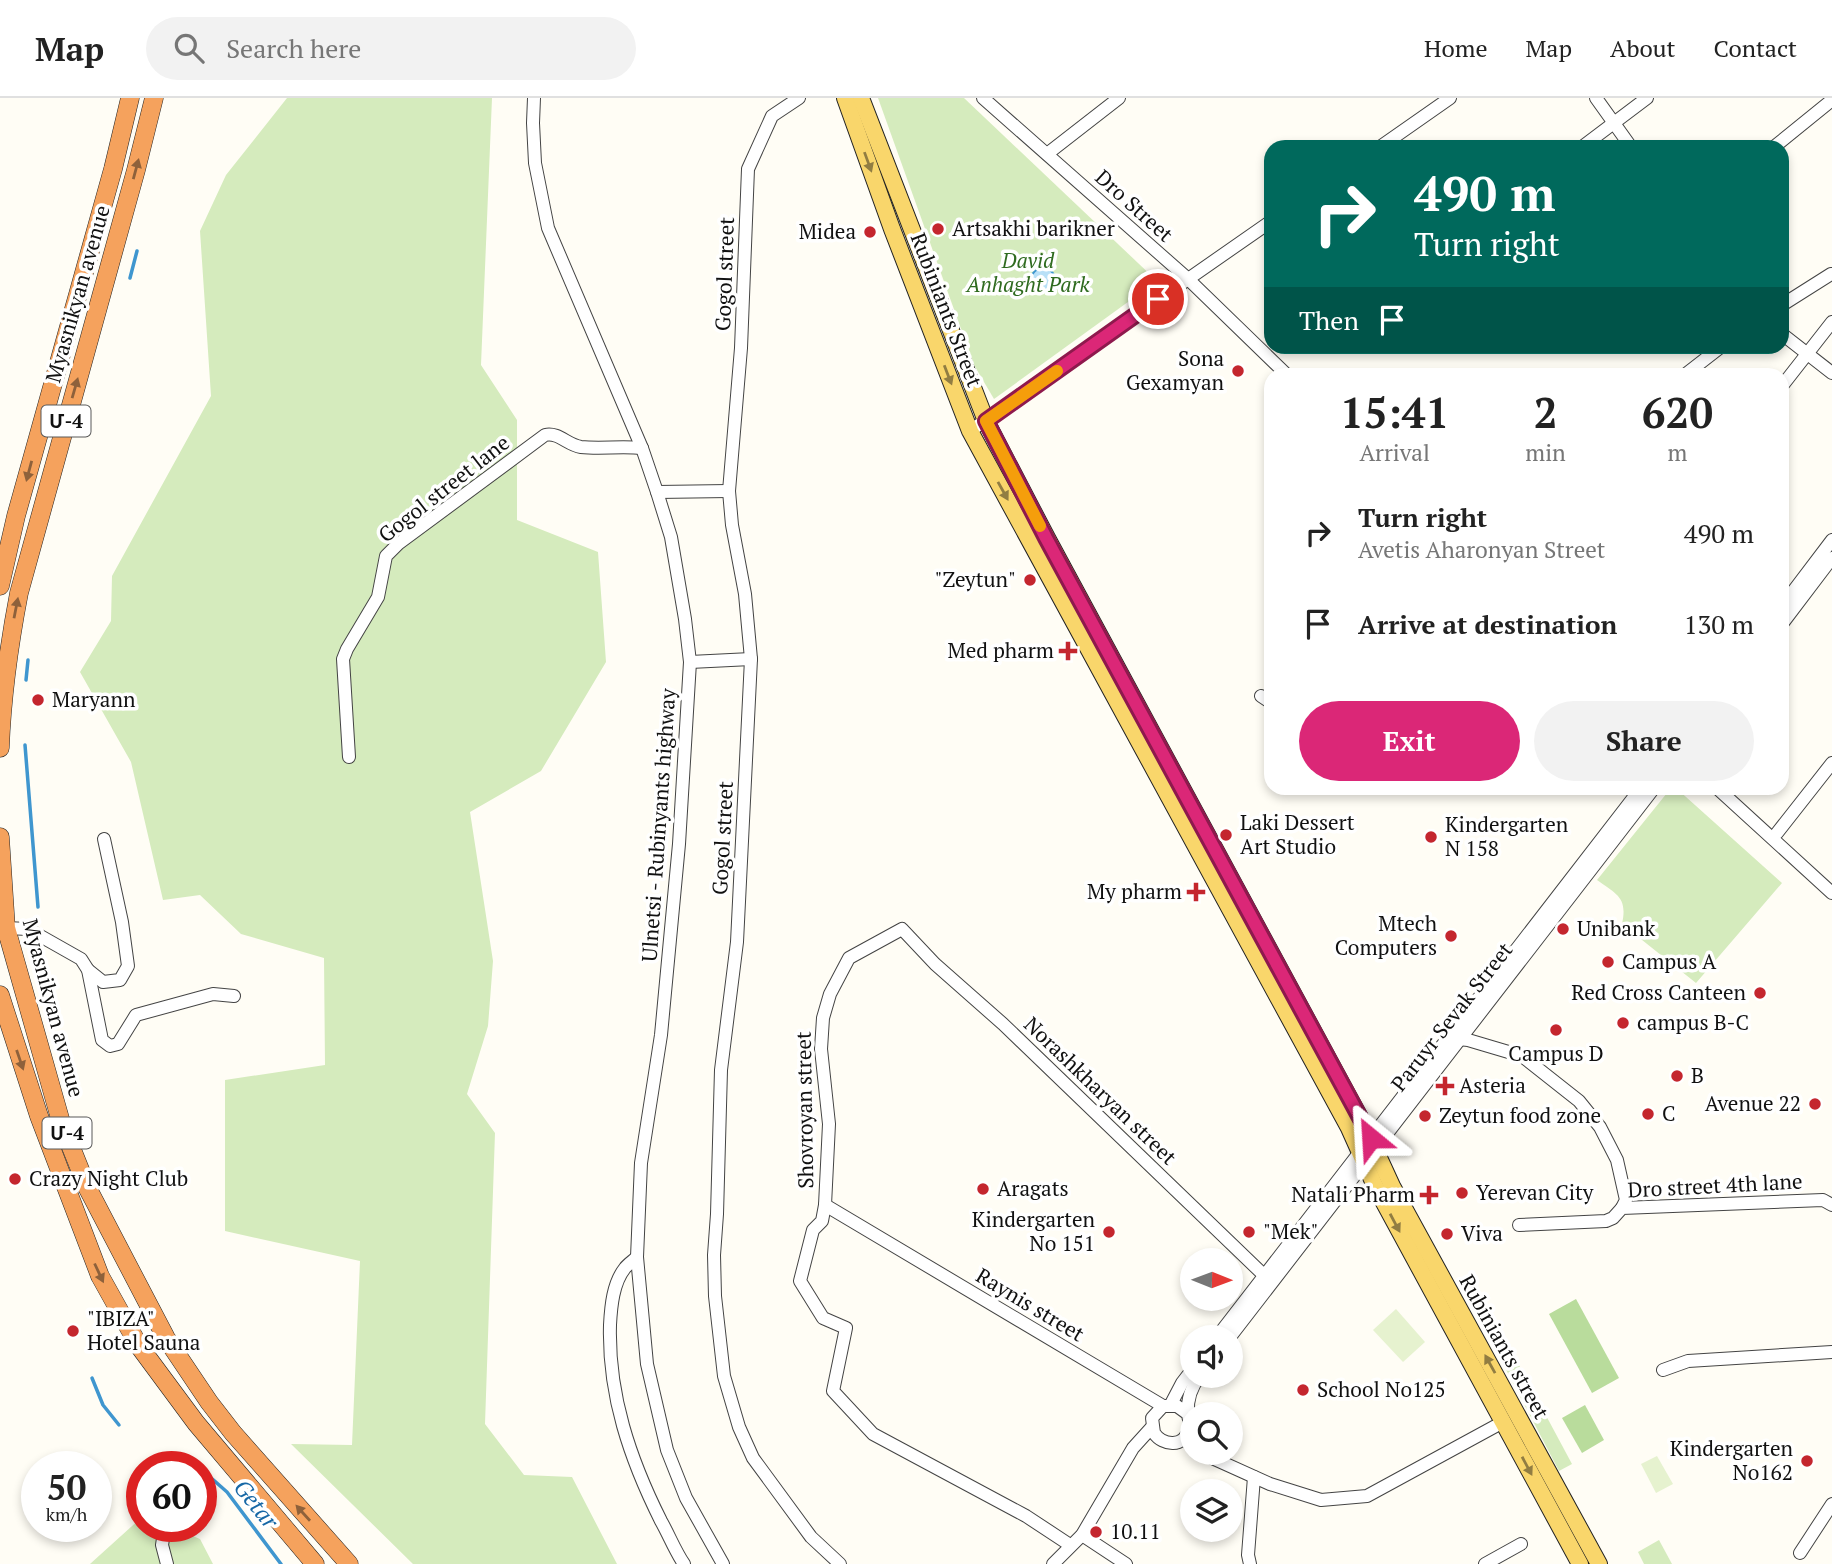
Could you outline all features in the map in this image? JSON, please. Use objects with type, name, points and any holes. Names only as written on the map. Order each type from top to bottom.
[{"type":"highway","name":"Myasnikyan avenue","points":[[0,586],[16,516],[113,169],[130,98]]},
{"type":"highway","name":"Myasnikyan avenue","points":[[0,748],[6,665],[19,593],[154,98]]},
{"type":"highway","name":"Myasnikyan avenue","points":[[0,837],[6,928],[61,1122],[87,1187],[166,1338],[226,1426],[349,1564]]},
{"type":"highway","name":"Myasnikyan avenue","points":[[0,995],[39,1116],[100,1276],[139,1346],[196,1423],[315,1564]]},
{"type":"main road","name":"Rubiniants Street","points":[[845,98],[970,431],[1367,1150]]},
{"type":"main road","name":"Rubiniants Street","points":[[861,98],[986,421],[1367,1150],[1380,1197],[1580,1564]]},
{"type":"main road","name":"Rubiniants street","points":[[1367,1150],[1399,1198],[1599,1564]]},
{"type":"street","name":"Ulnetsi - Rubinyants highway","points":[[534,98],[535,163],[548,228],[642,448],[679,574],[690,662],[688,721],[672,936],[661,1035],[640,1163],[637,1257],[647,1364],[667,1450],[686,1498],[723,1564]]},
{"type":"street","name":"Gogol street","points":[[799,98],[772,116],[748,169],[741,348],[729,491],[732,525],[745,594],[751,659],[737,942],[721,1070],[715,1296],[724,1376],[739,1427],[753,1458],[811,1537],[840,1564]]},
{"type":"street","name":"Dro Street","points":[[983,98],[1187,278],[1264,353]]},
{"type":"street","points":[[1047,154],[1119,98]]},
{"type":"street","points":[[1390,140],[1450,98]]},
{"type":"street","points":[[1596,98],[1626,140]]},
{"type":"street","points":[[1591,140],[1647,98]]},
{"type":"street","points":[[1783,140],[1832,100]]},
{"type":"street","points":[[970,431],[1264,226]]},
{"type":"street","points":[[1789,300],[1831,274]]},
{"type":"street","points":[[1789,377],[1832,323]]},
{"type":"street","points":[[1789,340],[1832,373]]},
{"type":"street","name":"Dro Street","points":[[1265,354],[1280,368]]},
{"type":"street","points":[[1694,368],[1712,354]]},
{"type":"street","name":"Gogol street lane","points":[[349,757],[344,659],[347,649],[378,597],[386,556],[398,544],[545,435],[556,435],[580,447],[642,448]]},
{"type":"street","points":[[657,492],[729,491]]},
{"type":"street","points":[[1789,597],[1832,540]]},
{"type":"street","points":[[1789,615],[1832,558]]},
{"type":"street","points":[[690,662],[751,659]]},
{"type":"street","points":[[1777,834],[1832,762]]},
{"type":"street","name":"Paruyr Sevak Street","points":[[1238,1325],[1268,1279],[1636,795]]},
{"type":"street","name":"Paruyr Sevak Street","points":[[1367,1150],[1459,1039],[1649,795]]},
{"type":"street","points":[[1725,795],[1832,894]]},
{"type":"street","points":[[1735,795],[1832,885]]},
{"type":"street","points":[[88,971],[103,982],[120,980],[128,966],[122,922],[104,839]]},
{"type":"street","points":[[6,928],[28,929],[81,959],[88,971],[102,1041],[110,1046],[118,1044],[136,1015],[213,994],[234,996]]},
{"type":"street","name":"Shovroyan street","points":[[901,929],[849,958],[830,994],[823,1018],[821,1049],[829,1124],[825,1205],[822,1221],[813,1230],[800,1281],[823,1318],[846,1328],[833,1391],[873,1434],[1026,1516],[1070,1545]]},
{"type":"street","name":"Norashkharyan street","points":[[901,929],[1268,1279]]},
{"type":"street","points":[[1459,1039],[1522,1056],[1579,1101],[1600,1126],[1617,1160],[1626,1200],[1622,1208]]},
{"type":"street","name":"Dro street 4th lane","points":[[1519,1225],[1606,1221],[1622,1208],[1823,1200],[1832,1205]]},
{"type":"street","name":"Raynis street","points":[[825,1205],[1163,1408]]},
{"type":"street","points":[[637,1257],[625,1268],[616,1286],[610,1311],[609,1350],[617,1410],[632,1457],[684,1564]]},
{"type":"street","points":[[1228,1325],[1268,1279]]},
{"type":"street","points":[[1663,1370],[1688,1362],[1712,1359],[1832,1352]]},
{"type":"street","points":[[1053,1564],[1082,1535],[1138,1442],[1155,1433],[1163,1408],[1180,1385]]},
{"type":"street","points":[[1163,1408],[1180,1409]]},
{"type":"street","points":[[1228,1465],[1321,1500],[1367,1496],[1503,1422]]},
{"type":"street","points":[[1155,1433],[1166,1443],[1180,1445]]},
{"type":"street","points":[[1176,1443],[1180,1441]]},
{"type":"street","points":[[1250,1564],[1248,1555],[1254,1477]]},
{"type":"street","points":[[1800,1553],[1831,1508]]},
{"type":"street","points":[[1082,1535],[1126,1564]]},
{"type":"street","points":[[162,1542],[167,1564]]},
{"type":"street","points":[[1485,1564],[1521,1544]]},
{"type":"green space","points":[[287,98],[492,98],[481,365],[517,420],[517,520],[598,552],[606,662],[541,771],[470,812],[493,961],[488,1026],[467,1094],[495,1133],[485,1424],[524,1475],[572,1477],[617,1564],[413,1564],[291,1444],[352,1445],[360,1261],[225,1231],[225,1080],[325,1065],[324,958],[241,934],[200,895],[163,900],[131,762],[80,672],[111,621],[112,576],[211,396],[200,231],[226,175]]},
{"type":"green space","name":"David Anhaght Park","points":[[878,98],[964,98],[1157,281],[994,399],[974,365]]},
{"type":"green space","points":[[1665,795],[1684,795],[1782,883],[1696,983],[1622,924],[1622,902],[1615,893],[1597,880]]},
{"type":"green space","points":[[1576,1299],[1619,1378],[1592,1393],[1549,1314]]},
{"type":"green space","points":[[1396,1309],[1425,1342],[1403,1362],[1373,1330]]},
{"type":"green space","points":[[1512,1352],[1572,1464],[1559,1471],[1500,1358]]},
{"type":"green space","points":[[1585,1405],[1604,1440],[1582,1453],[1562,1418]]},
{"type":"green space","points":[[1657,1456],[1673,1484],[1656,1493],[1641,1464]]},
{"type":"green space","points":[[126,1531],[126,1542],[202,1542],[213,1564],[90,1564]]},
{"type":"green space","points":[[1659,1540],[1672,1564],[1644,1564],[1638,1552]]},
{"type":"water","points":[[1043,268],[1054,275],[1055,280],[1048,291],[1043,292],[1032,285],[1031,280],[1038,269]]},
{"type":"waterway","name":"Getar","points":[[130,278],[137,251]]},
{"type":"waterway","name":"Getar","points":[[26,680],[28,660]]},
{"type":"waterway","name":"Getar","points":[[25,745],[38,907]]},
{"type":"waterway","name":"Getar","points":[[92,1378],[103,1405],[119,1425]]},
{"type":"waterway","name":"Getar","points":[[217,1483],[227,1492],[281,1564]]},
{"type":"slow traffic","points":[[1040,526],[986,421],[1057,371]]},
{"type":"place","name":"Artsakhi barikner","points":[[938,229]]},
{"type":"place","name":"Midea","points":[[870,232]]},
{"type":"place","name":"Sona Gexamyan","points":[[1238,371]]},
{"type":"place","name":"\"Zeytun\"","points":[[1030,580]]},
{"type":"place","name":"Med pharm","points":[[1068,651]]},
{"type":"place","name":"Maryann","points":[[38,700]]},
{"type":"place","name":"Laki Dessert Art Studio","points":[[1226,835]]},
{"type":"place","name":"Kindergarten N 158","points":[[1431,837]]},
{"type":"place","name":"My pharm","points":[[1196,892]]},
{"type":"place","name":"Unibank","points":[[1563,929]]},
{"type":"place","name":"Mtech Computers","points":[[1451,936]]},
{"type":"place","name":"Campus A","points":[[1608,962]]},
{"type":"place","name":"Red Cross Canteen","points":[[1760,993]]},
{"type":"place","name":"campus B-C","points":[[1623,1023]]},
{"type":"place","name":"Campus D","points":[[1556,1030]]},
{"type":"place","name":"B","points":[[1677,1076]]},
{"type":"place","name":"Asteria","points":[[1445,1086]]},
{"type":"place","name":"Avenue 22","points":[[1815,1104]]},
{"type":"place","name":"C","points":[[1648,1114]]},
{"type":"place","name":"Zeytun food zone","points":[[1425,1116]]},
{"type":"place","name":"Crazy Night Club","points":[[15,1179]]},
{"type":"place","name":"Aragats","points":[[983,1189]]},
{"type":"place","name":"Yerevan City","points":[[1462,1193]]},
{"type":"place","name":"Natali Pharm","points":[[1429,1195]]},
{"type":"place","name":"Kindergarten No 151","points":[[1109,1232]]},
{"type":"place","name":"\"Mek\"","points":[[1249,1232]]},
{"type":"place","name":"Viva","points":[[1447,1234]]},
{"type":"place","name":"\"IBIZA\" Hotel Sauna","points":[[73,1331]]},
{"type":"place","name":"School No125","points":[[1303,1390]]},
{"type":"place","name":"Kindergarten No162","points":[[1807,1461]]},
{"type":"place","name":"10.11","points":[[1096,1532]]},
{"type":"route","points":[[1158,299],[986,421],[1046,538],[1371,1138]]}]
